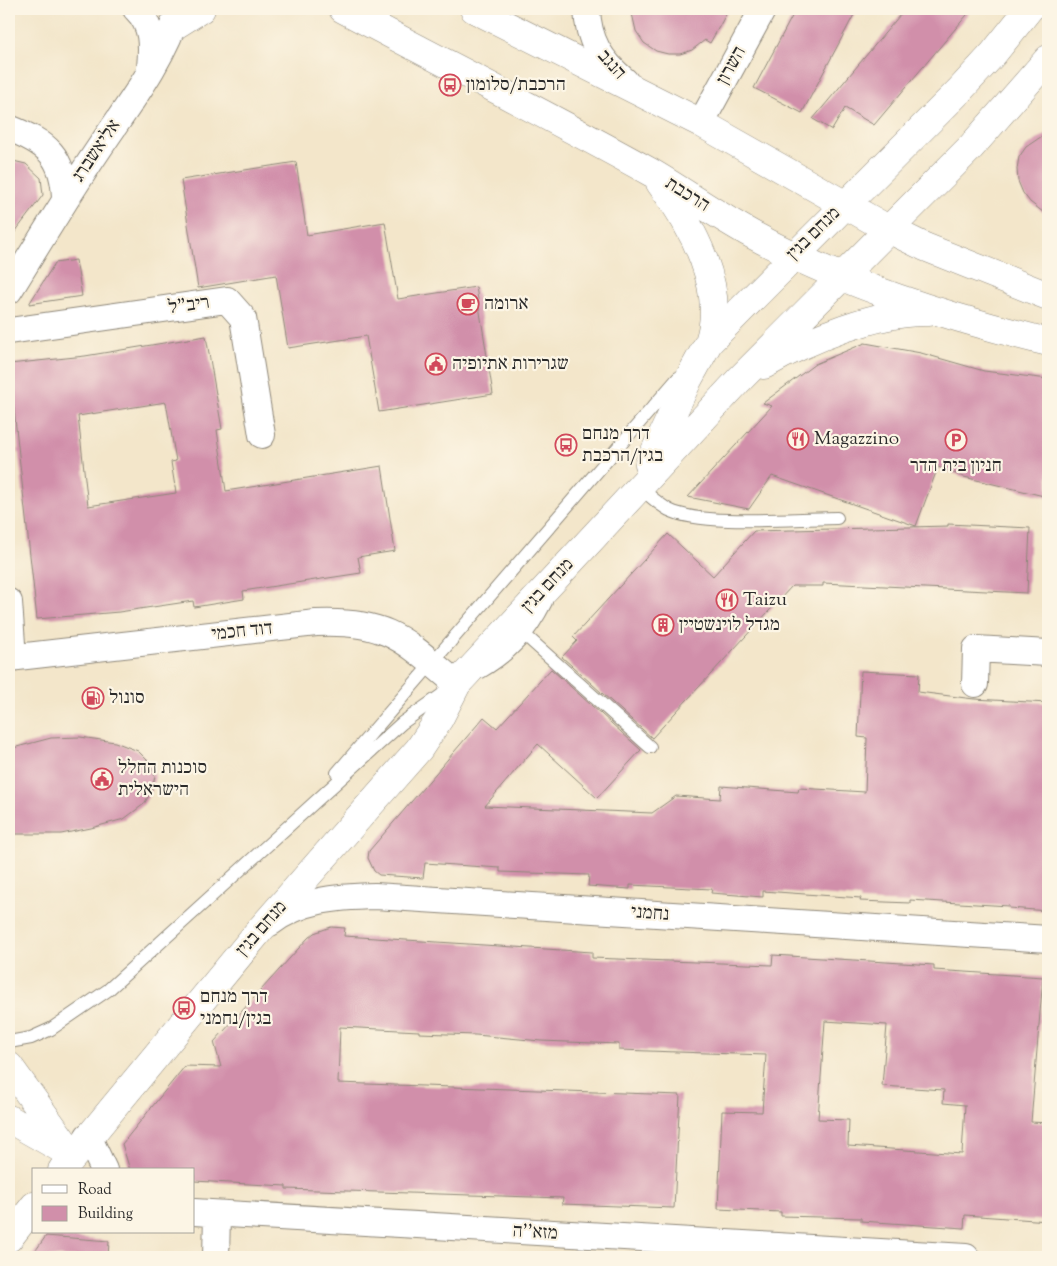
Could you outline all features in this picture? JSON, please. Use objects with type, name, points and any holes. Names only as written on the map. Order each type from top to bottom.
[{"type":"street","points":[[136,9],[146,21],[151,37],[149,74]]},
{"type":"street","points":[[176,17],[201,9]]},
{"type":"street","name":"הרכבת","points":[[343,9],[653,174],[752,235],[793,256],[939,313],[1048,342]]},
{"type":"street","points":[[474,9],[701,123],[888,229],[925,247],[1048,296]]},
{"type":"street","name":"הנגב","points":[[586,9],[587,26],[601,59],[635,90]]},
{"type":"street","name":"השרון","points":[[701,123],[764,9]]},
{"type":"street","name":"מנחם בגין","points":[[639,486],[688,380],[709,342],[976,73],[1029,9]]},
{"type":"street","name":"אליאשברג","points":[[9,291],[65,199],[149,74],[176,17]]},
{"type":"street","name":"מנחם בגין","points":[[74,1154],[260,931],[419,749],[439,719],[457,684],[639,486],[740,380],[842,275],[972,147],[1048,59]]},
{"type":"street","points":[[9,128],[44,145],[56,157],[63,173],[65,199]]},
{"type":"street","points":[[653,174],[682,214],[702,260],[714,304],[714,327],[709,342]]},
{"type":"street","name":"ריב\"ל","points":[[9,331],[227,300],[243,318],[262,435]]},
{"type":"street","points":[[740,380],[798,347],[850,326],[909,314],[939,313]]},
{"type":"street","points":[[9,602],[11,658]]},
{"type":"street","name":"דוד חכמי","points":[[11,658],[338,622],[358,623],[401,638],[457,684]]},
{"type":"street","points":[[975,684],[976,649],[1048,652]]},
{"type":"street","name":"נחמני","points":[[260,931],[284,914],[308,902],[345,897],[375,896],[1048,940]]},
{"type":"street","points":[[12,1079],[74,1154]]},
{"type":"street","points":[[9,1119],[100,1168]]},
{"type":"street","points":[[9,1238],[32,1209]]},
{"type":"street","points":[[206,1213],[216,1257]]},
{"type":"street","name":"מזא''ה","points":[[206,1213],[966,1257]]},
{"type":"lane","points":[[300,816],[709,342]]},
{"type":"lane","points":[[639,486],[669,510],[689,517],[729,520],[837,518]]},
{"type":"lane","points":[[457,684],[506,656],[526,636],[562,571]]},
{"type":"lane","points":[[526,636],[650,747]]},
{"type":"lane","name":"מנחם בגין","points":[[9,1042],[31,1038],[51,1029],[108,990],[402,723],[457,684]]},
{"type":"building","points":[[631,9],[729,9],[710,43],[705,40],[692,50],[680,54],[668,54],[656,51],[644,43],[636,31]]},
{"type":"building","points":[[796,9],[857,9],[802,113],[754,88]]},
{"type":"building","points":[[905,9],[972,9],[874,125],[845,108],[832,130],[813,119]]},
{"type":"building","points":[[1048,132],[1048,216],[1030,202],[1023,193],[1018,181],[1017,169],[1019,157],[1026,147]]},
{"type":"building","points":[[9,160],[26,164],[41,178],[43,195],[9,240]]},
{"type":"building","points":[[296,162],[307,235],[385,222],[398,299],[476,287],[493,394],[379,412],[366,336],[288,348],[276,275],[198,288],[181,180]]},
{"type":"building","points":[[76,260],[82,296],[29,304],[55,263]]},
{"type":"building","points":[[206,336],[222,429],[217,430],[226,491],[382,466],[395,551],[358,557],[361,573],[243,591],[244,599],[194,607],[193,601],[119,612],[37,619],[9,364],[85,356]],"holes":[[[166,402],[176,461],[171,462],[176,493],[88,506],[78,416]]]},
{"type":"building","name":"חניון בית הדר","points":[[865,343],[921,353],[984,371],[1048,379],[1048,497],[964,477],[938,467],[916,526],[772,476],[749,509],[688,497],[772,406],[763,403],[815,364]]},
{"type":"building","points":[[948,524],[1030,528],[1027,593],[823,583],[823,586],[792,586],[652,738],[562,657],[577,641],[573,637],[668,534],[713,576],[754,531],[948,526]]},
{"type":"building","points":[[551,669],[641,750],[597,798],[538,744],[485,806],[652,813],[676,796],[720,799],[721,786],[798,792],[799,788],[865,792],[867,738],[858,737],[861,671],[919,674],[918,692],[974,699],[1048,703],[1048,911],[1009,908],[1009,906],[910,900],[910,903],[860,901],[861,898],[763,891],[763,897],[711,893],[712,889],[630,885],[630,889],[588,886],[589,875],[500,872],[500,868],[425,863],[423,878],[379,875],[374,871],[368,858],[369,851],[484,717],[497,728]]},
{"type":"building","points":[[80,737],[115,742],[138,751],[149,762],[155,776],[152,790],[144,804],[124,819],[91,828],[61,834],[9,834],[9,749],[51,738]]},
{"type":"building","points":[[331,927],[345,928],[344,936],[592,952],[592,958],[772,965],[773,955],[934,965],[934,970],[1043,977],[1031,1122],[1048,1123],[1048,1221],[965,1215],[964,1228],[861,1221],[861,1218],[781,1216],[781,1212],[718,1209],[722,1111],[762,1112],[766,1055],[619,1050],[619,1044],[541,1041],[476,1035],[419,1033],[419,1031],[340,1027],[338,1083],[680,1095],[674,1208],[562,1204],[563,1198],[286,1189],[286,1186],[195,1181],[195,1168],[129,1168],[122,1144],[185,1066],[221,1067],[214,1042],[314,933]],"holes":[[[825,1021],[887,1025],[882,1086],[944,1090],[943,1103],[965,1105],[962,1154],[848,1146],[849,1120],[818,1119]]]},
{"type":"building","points":[[46,1236],[109,1241],[108,1257],[31,1257]]},
{"type":"place","name":"הרכבת/סלומון","points":[[450,85]]},
{"type":"place","name":"ארומה","points":[[468,304]]},
{"type":"place","name":"שגרירות אתיופיה","points":[[436,364]]},
{"type":"place","name":"Magazzino","points":[[798,439]]},
{"type":"place","name":"חניון בית הדר","points":[[956,440]]},
{"type":"place","name":"דרך מנחם בגין/הרכבת","points":[[566,445]]},
{"type":"place","name":"Taizu","points":[[727,600]]},
{"type":"place","name":"מגדל לוינשטיין","points":[[663,625]]},
{"type":"place","name":"סונול","points":[[93,698]]},
{"type":"place","name":"סוכנות החלל הישראלית","points":[[102,779]]},
{"type":"place","name":"דרך מנחם בגין/נחמני","points":[[184,1008]]}]
